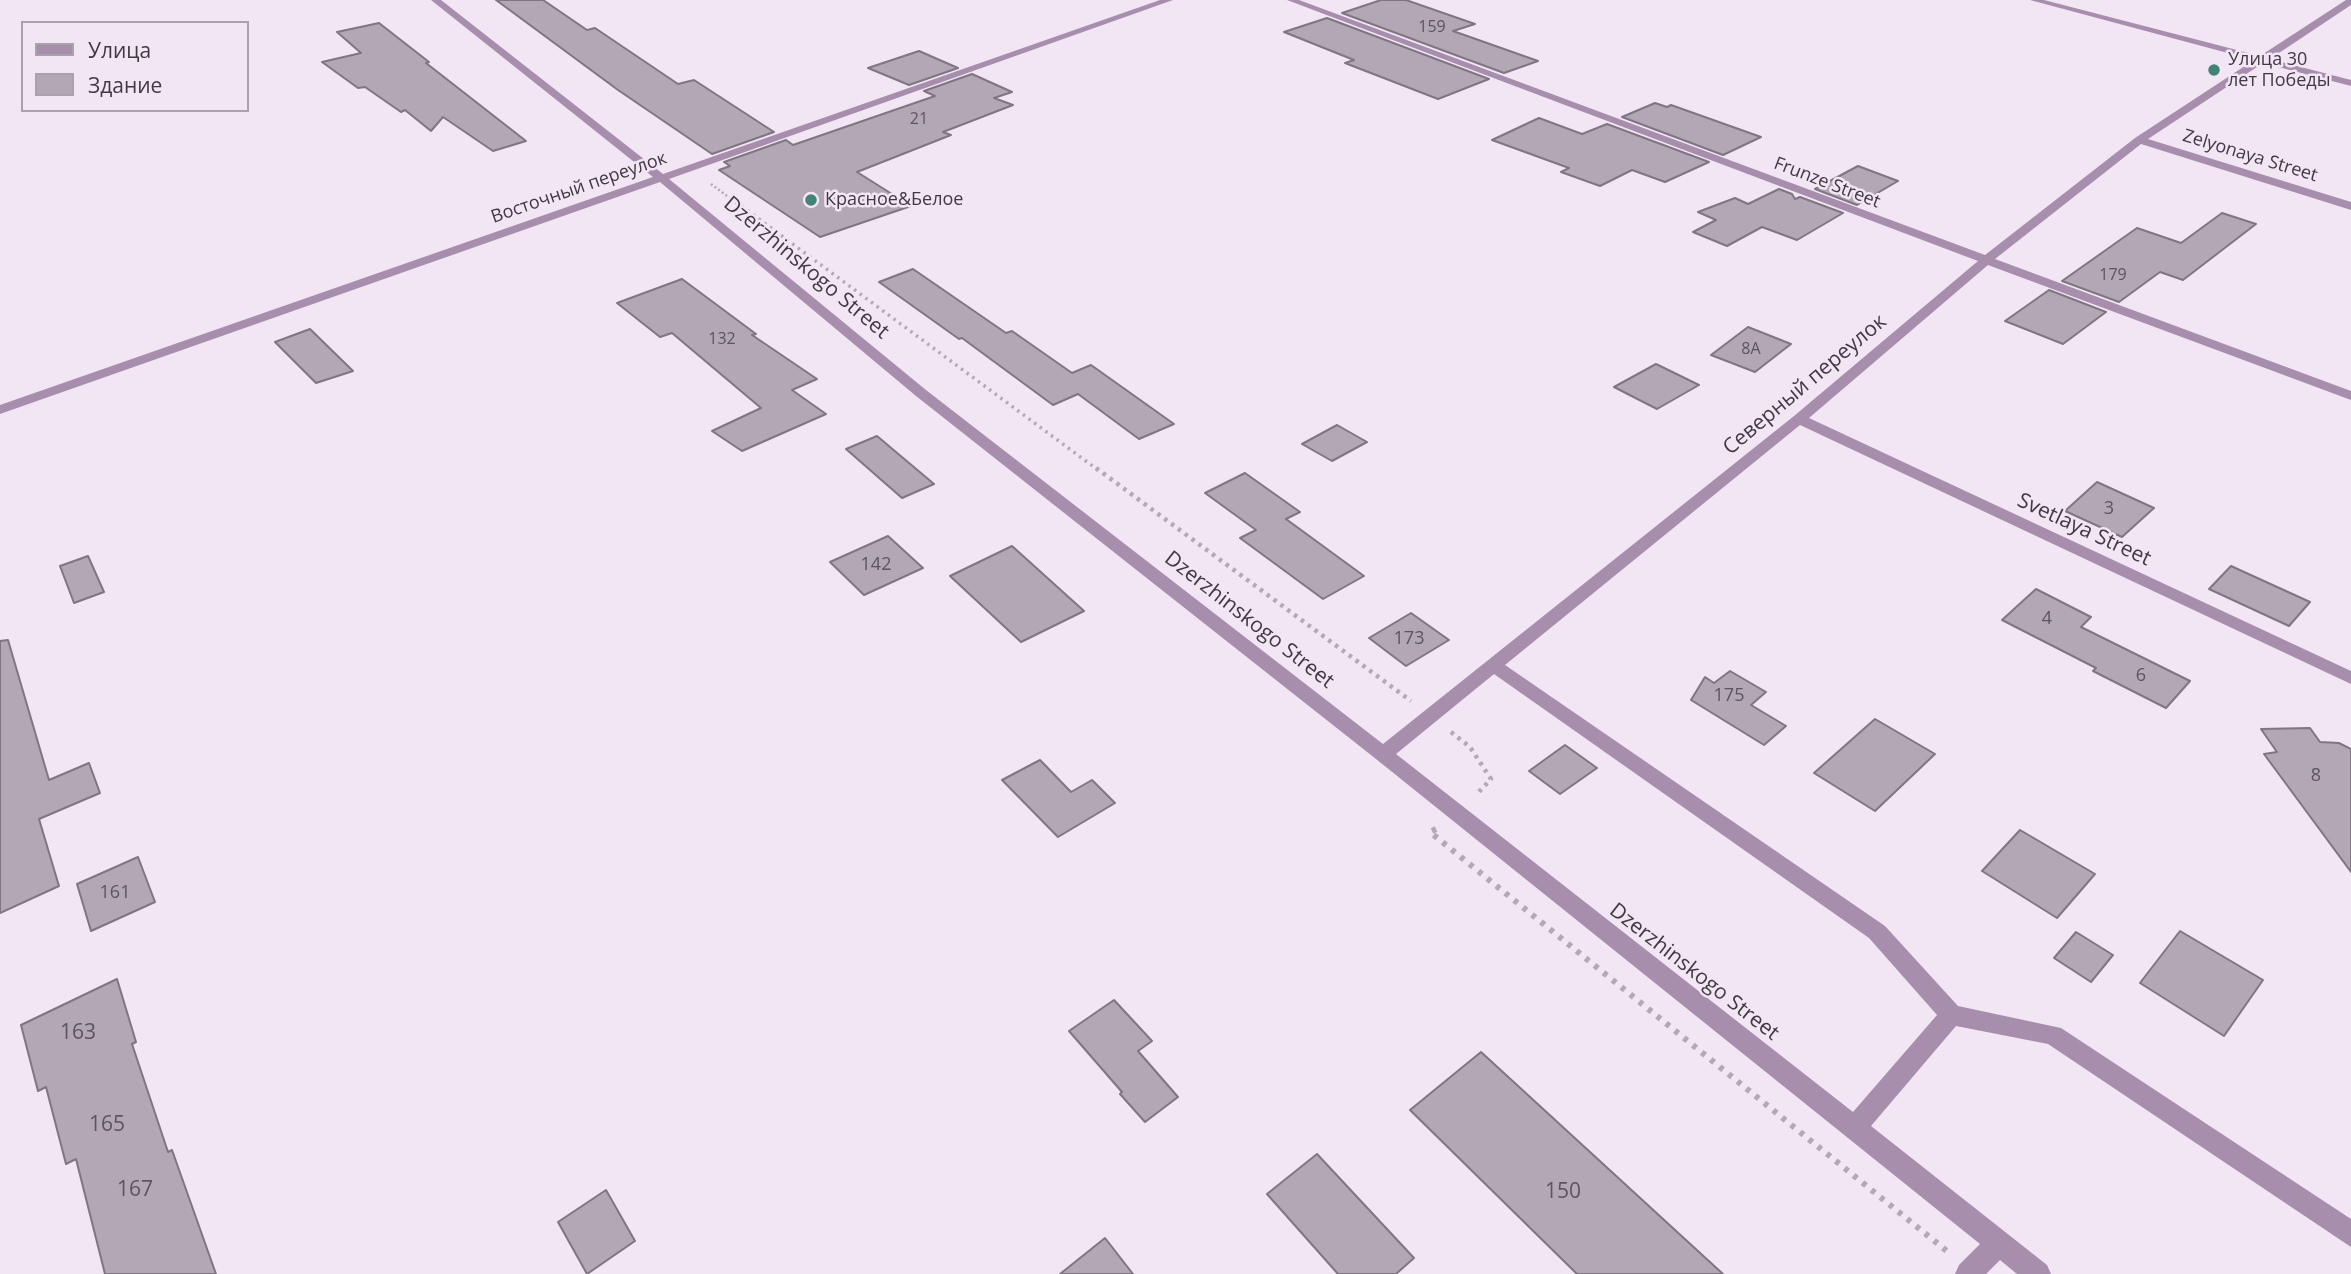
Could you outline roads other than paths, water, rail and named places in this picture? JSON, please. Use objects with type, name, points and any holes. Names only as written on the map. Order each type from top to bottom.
[{"type":"street","name":"Dzerzhinskogo Street","points":[[435,0],[661,178],[921,393],[1383,754],[2038,1274]]},
{"type":"street","name":"Восточный переулок","points":[[0,410],[1170,0]]},
{"type":"street","name":"Frunze Street","points":[[1291,0],[2351,396]]},
{"type":"street","points":[[2034,0],[2351,83]]},
{"type":"street","name":"Северный переулок","points":[[1383,754],[1799,419],[1985,261],[2139,140],[2351,1]]},
{"type":"street","name":"Zelyonaya Street","points":[[2139,140],[2351,206]]},
{"type":"street","name":"Svetlaya Street","points":[[1799,419],[2351,678]]},
{"type":"street","points":[[1493,665],[1877,932],[1951,1015],[2053,1035],[2351,1234]]},
{"type":"street","points":[[1854,1128],[1951,1015]]},
{"type":"street","points":[[1968,1274],[1999,1243]]},
{"type":"place","name":"Улица 30 лет Победы","points":[[2214,70]]},
{"type":"place","name":"Красное&Белое","points":[[811,200]]}]
